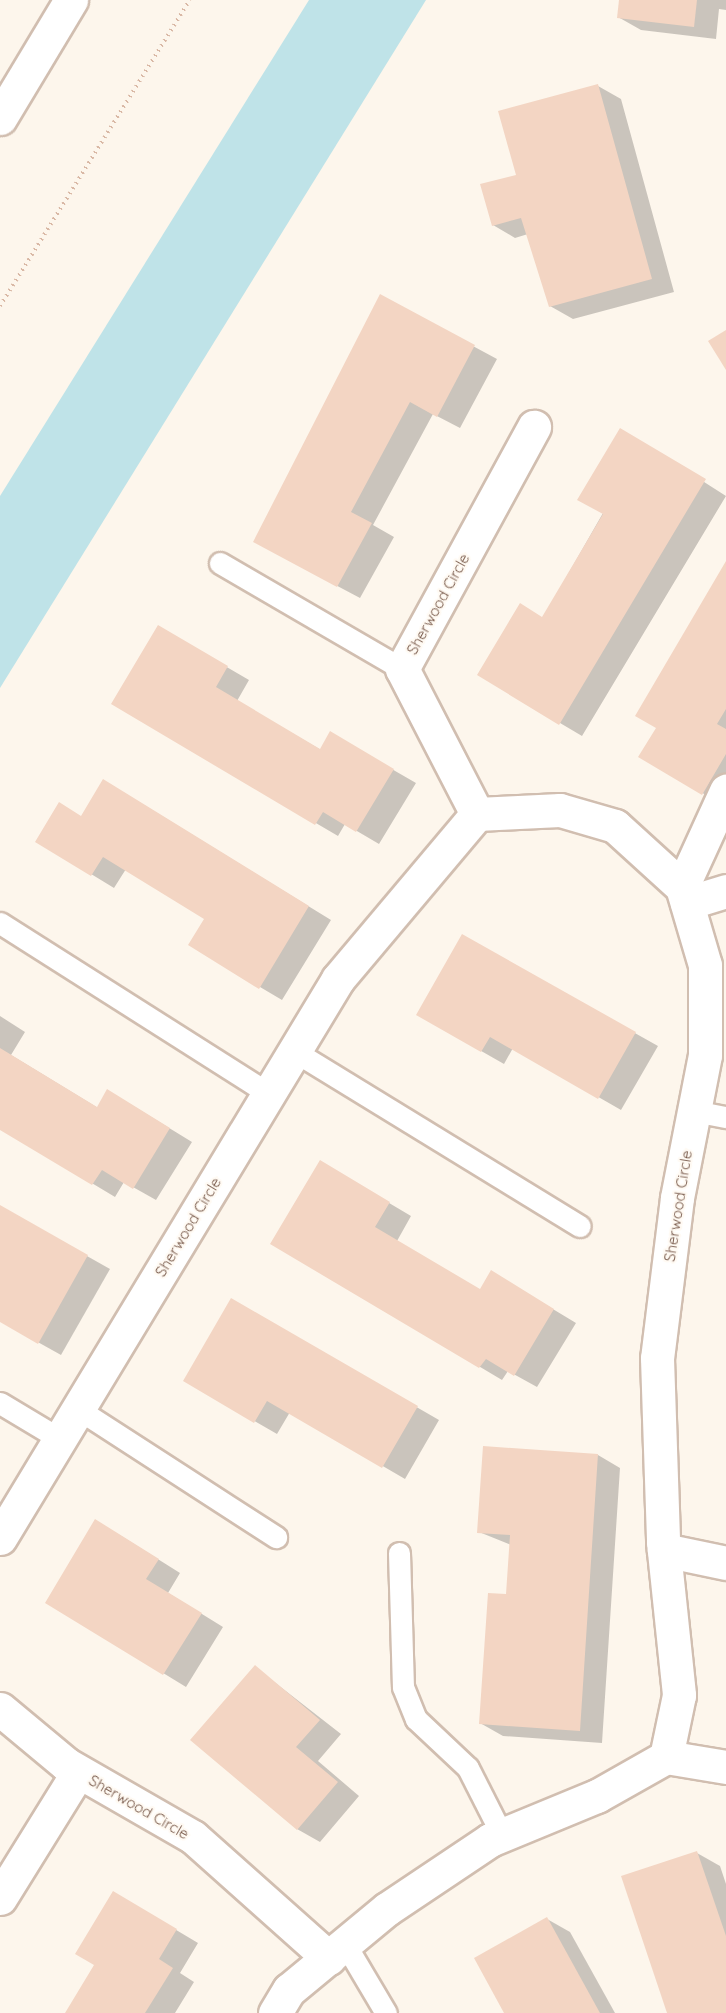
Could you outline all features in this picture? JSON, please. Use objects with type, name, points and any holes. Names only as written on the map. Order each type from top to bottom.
[{"type":"street","points":[[0,118],[71,0]]},
{"type":"street","name":"Sherwood Circle","points":[[0,1538],[338,979],[477,814],[402,669],[534,427]]},
{"type":"street","points":[[685,895],[726,790]]},
{"type":"street","points":[[477,814],[560,810],[615,826],[685,895]]},
{"type":"street","points":[[685,895],[726,891]]},
{"type":"street","name":"Sherwood Circle","points":[[666,1757],[679,1695],[664,1550],[657,1359],[694,1111],[705,1055],[705,965],[685,895]]},
{"type":"street","points":[[664,1550],[726,1563]]},
{"type":"street","name":"Sherwood Circle","points":[[0,1709],[78,1772],[193,1837],[337,1951]]},
{"type":"street","points":[[275,2013],[289,1990],[387,1909],[502,1835],[597,1796],[666,1757],[726,1767]]},
{"type":"street","points":[[0,1898],[78,1772]]},
{"type":"lane","points":[[220,563],[402,669]]},
{"type":"lane","points":[[0,924],[269,1094]]},
{"type":"lane","points":[[294,1051],[580,1226]]},
{"type":"lane","points":[[694,1111],[726,1117]]},
{"type":"lane","points":[[0,1403],[60,1439]]},
{"type":"lane","points":[[78,1409],[276,1537]]},
{"type":"lane","points":[[399,1553],[403,1687],[416,1719],[468,1768],[502,1835]]},
{"type":"lane","points":[[337,1951],[386,2013]]},
{"type":"path","points":[[0,306],[190,0]]},
{"type":"water","points":[[309,0],[426,0],[0,688],[0,496]]},
{"type":"building","points":[[619,0],[697,0],[694,27],[617,18]]},
{"type":"building","points":[[598,84],[652,279],[549,307],[521,218],[492,226],[480,184],[516,175],[498,111]]},
{"type":"building","points":[[380,294],[475,345],[437,417],[410,402],[351,512],[372,523],[337,587],[253,542]]},
{"type":"building","points":[[726,330],[726,370],[708,341]]},
{"type":"building","points":[[620,428],[706,479],[559,725],[477,675],[520,603],[542,617],[603,514],[577,500]]},
{"type":"building","points":[[726,561],[726,709],[717,724],[726,729],[726,754],[702,795],[638,757],[656,728],[635,716]]},
{"type":"building","points":[[158,625],[228,666],[216,687],[320,749],[330,731],[394,769],[356,832],[323,812],[315,825],[111,704]]},
{"type":"building","points":[[103,779],[309,906],[259,989],[188,945],[204,919],[103,857],[91,876],[35,842],[59,802],[81,816]]},
{"type":"building","points":[[462,934],[636,1032],[598,1099],[490,1037],[481,1052],[416,1015]]},
{"type":"building","points":[[0,1048],[97,1107],[107,1089],[170,1128],[133,1189],[102,1170],[92,1185],[0,1130]]},
{"type":"building","points":[[320,1160],[390,1202],[375,1227],[480,1289],[491,1270],[554,1309],[514,1376],[486,1359],[479,1368],[270,1244]]},
{"type":"building","points":[[0,1205],[88,1255],[38,1344],[0,1322]]},
{"type":"building","points":[[231,1298],[418,1406],[382,1468],[267,1401],[254,1423],[183,1381]]},
{"type":"building","points":[[483,1446],[598,1454],[580,1731],[479,1724],[488,1593],[506,1594],[510,1535],[477,1533]]},
{"type":"building","points":[[95,1519],[159,1559],[146,1579],[202,1613],[163,1675],[45,1603]]},
{"type":"building","points":[[255,1665],[320,1720],[296,1747],[338,1782],[297,1830],[190,1740]]},
{"type":"building","points":[[697,1851],[726,1936],[726,2013],[667,2013],[621,1876]]},
{"type":"building","points":[[113,1891],[177,1929],[159,1959],[173,1968],[145,2013],[65,2013],[94,1965],[75,1954]]},
{"type":"building","points":[[547,1917],[600,2013],[504,2013],[474,1958]]}]
